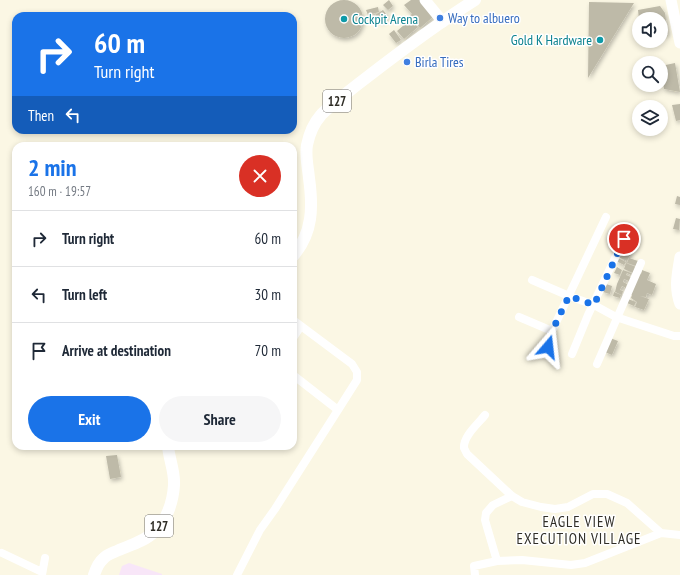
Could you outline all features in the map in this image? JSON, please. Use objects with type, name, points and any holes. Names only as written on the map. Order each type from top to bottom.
[{"type":"main road","name":"127","points":[[297,251],[304,240],[310,222],[311,197],[306,156],[307,144],[313,127],[321,115],[341,97],[389,60],[474,0]]},
{"type":"main road","name":"127","points":[[94,575],[98,566],[107,555],[146,538],[155,532],[164,519],[169,508],[174,486],[173,470],[169,450]]},
{"type":"street","points":[[425,0],[443,22]]},
{"type":"street","points":[[671,0],[680,43]]},
{"type":"street","points":[[678,0],[680,11]]},
{"type":"street","points":[[548,347],[552,331],[606,216]]},
{"type":"street","points":[[572,354],[588,315],[624,239]]},
{"type":"street","points":[[680,257],[676,278],[676,289],[680,304]]},
{"type":"street","points":[[596,364],[641,264]]},
{"type":"street","points":[[532,280],[594,305],[616,317],[674,336],[680,336]]},
{"type":"street","points":[[519,317],[552,331]]},
{"type":"street","points":[[237,575],[260,530],[357,380],[357,372],[352,364],[297,323]]},
{"type":"street","points":[[297,332],[301,326]]},
{"type":"street","points":[[297,377],[338,410]]},
{"type":"street","points":[[485,415],[469,434],[464,448],[467,454],[512,496],[522,502],[555,509],[568,507],[593,494],[607,494],[627,503],[661,533]]},
{"type":"street","points":[[497,561],[485,520],[486,513],[493,505],[512,496]]},
{"type":"street","points":[[475,575],[474,566],[497,561],[522,560],[571,566],[585,563],[661,533],[680,535]]},
{"type":"street","points":[[2,553],[42,573],[44,558]]},
{"type":"shaded area","points":[[129,563],[162,575],[119,575],[122,566]]},
{"type":"building","name":"Cockpit Arena","points":[[344,0],[354,3],[360,9],[363,19],[360,29],[354,35],[344,38],[334,35],[328,29],[325,19],[328,9],[334,3]]},
{"type":"building","points":[[389,0],[393,6],[388,10],[383,5]]},
{"type":"building","points":[[411,0],[420,0],[434,16],[420,28],[410,15],[412,14],[404,5]]},
{"type":"building","name":"Gold K Hardware","points":[[589,2],[634,3],[588,78]]},
{"type":"building","points":[[660,6],[664,12],[638,12],[638,10]]},
{"type":"building","points":[[378,7],[379,12],[368,15],[366,10]]},
{"type":"building","points":[[383,10],[388,16],[381,22],[375,15]]},
{"type":"building","points":[[411,19],[418,27],[404,39],[397,31]]},
{"type":"building","points":[[394,30],[401,40],[396,43],[389,34]]},
{"type":"building","points":[[675,63],[680,92],[668,90],[668,64]]},
{"type":"building","points":[[680,104],[680,120],[676,121],[672,105]]},
{"type":"building","points":[[677,196],[680,197],[680,205],[675,204]]},
{"type":"building","points":[[676,218],[680,219],[679,230],[673,229]]},
{"type":"building","points":[[622,249],[631,253],[627,261],[618,257]]},
{"type":"building","points":[[618,258],[626,262],[624,265],[616,261]]},
{"type":"building","points":[[629,258],[638,261],[636,266],[627,263]]},
{"type":"building","points":[[626,263],[636,267],[633,273],[624,269]]},
{"type":"building","points":[[617,267],[622,270],[620,275],[614,273]]},
{"type":"building","points":[[623,270],[631,273],[631,275],[627,273],[626,275],[631,277],[629,281],[624,279],[623,282],[627,284],[626,288],[622,286],[620,290],[623,291],[622,295],[615,292]]},
{"type":"building","points":[[642,270],[650,273],[647,280],[656,284],[652,295],[647,293],[646,297],[640,296],[649,299],[644,310],[635,307],[637,302],[631,298],[632,295],[630,294]]},
{"type":"building","points":[[606,284],[612,286],[610,294],[603,292]]},
{"type":"building","points":[[614,292],[621,295],[620,298],[613,296]]},
{"type":"building","points":[[628,299],[636,302],[634,306],[627,303]]},
{"type":"building","points":[[610,338],[618,341],[612,355],[605,352]]},
{"type":"building","points":[[117,455],[121,477],[110,479],[106,456]]},
{"type":"place","name":"Way to albuero","points":[[440,18]]},
{"type":"place","name":"Cockpit Arena","points":[[344,19]]},
{"type":"place","name":"Gold K Hardware","points":[[600,40]]},
{"type":"place","name":"Birla Tires","points":[[407,62]]},
{"type":"district","name":"EAGLE VIEW EXECUTION VILLAGE","points":[[579,530]]},
{"type":"route","points":[[548,347],[552,331],[569,296],[594,305],[624,239]]}]
